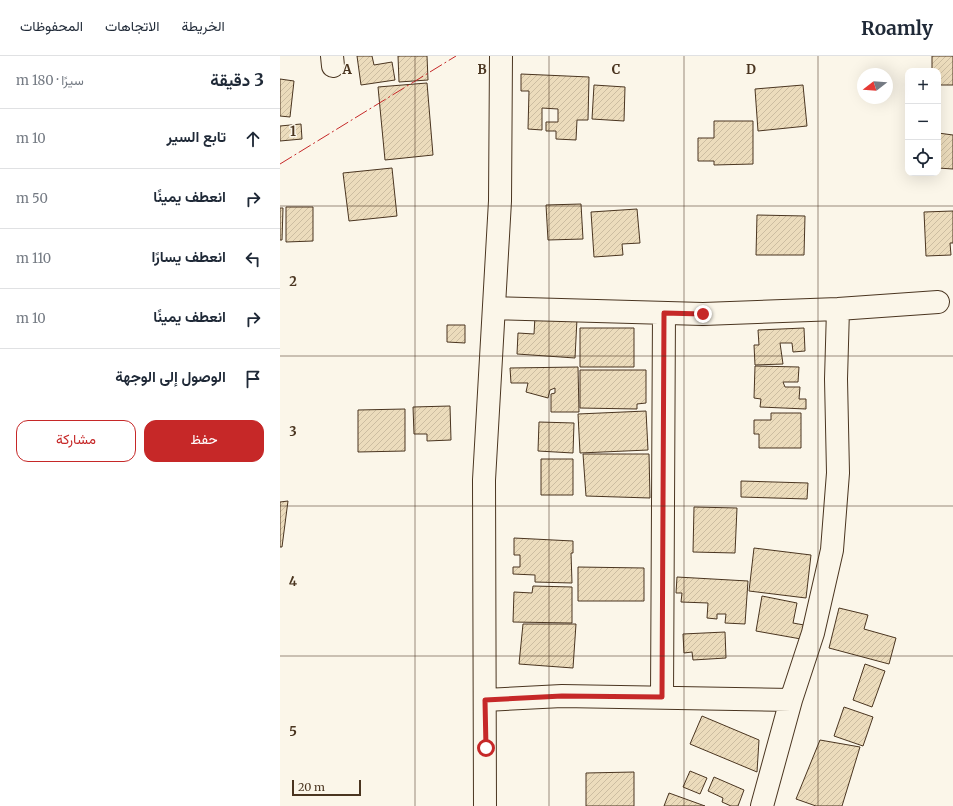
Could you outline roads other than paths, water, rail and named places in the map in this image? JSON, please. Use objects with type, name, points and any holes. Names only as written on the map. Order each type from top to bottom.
[{"type":"street","points":[[485,806],[484,480],[500,201],[502,56]]},
{"type":"street","points":[[494,308],[703,314],[938,302]]},
{"type":"street","points":[[762,806],[813,633],[832,550],[838,473],[836,379],[838,308]]},
{"type":"street","points":[[662,697],[664,313]]},
{"type":"street","points":[[485,700],[562,696],[792,700]]}]
